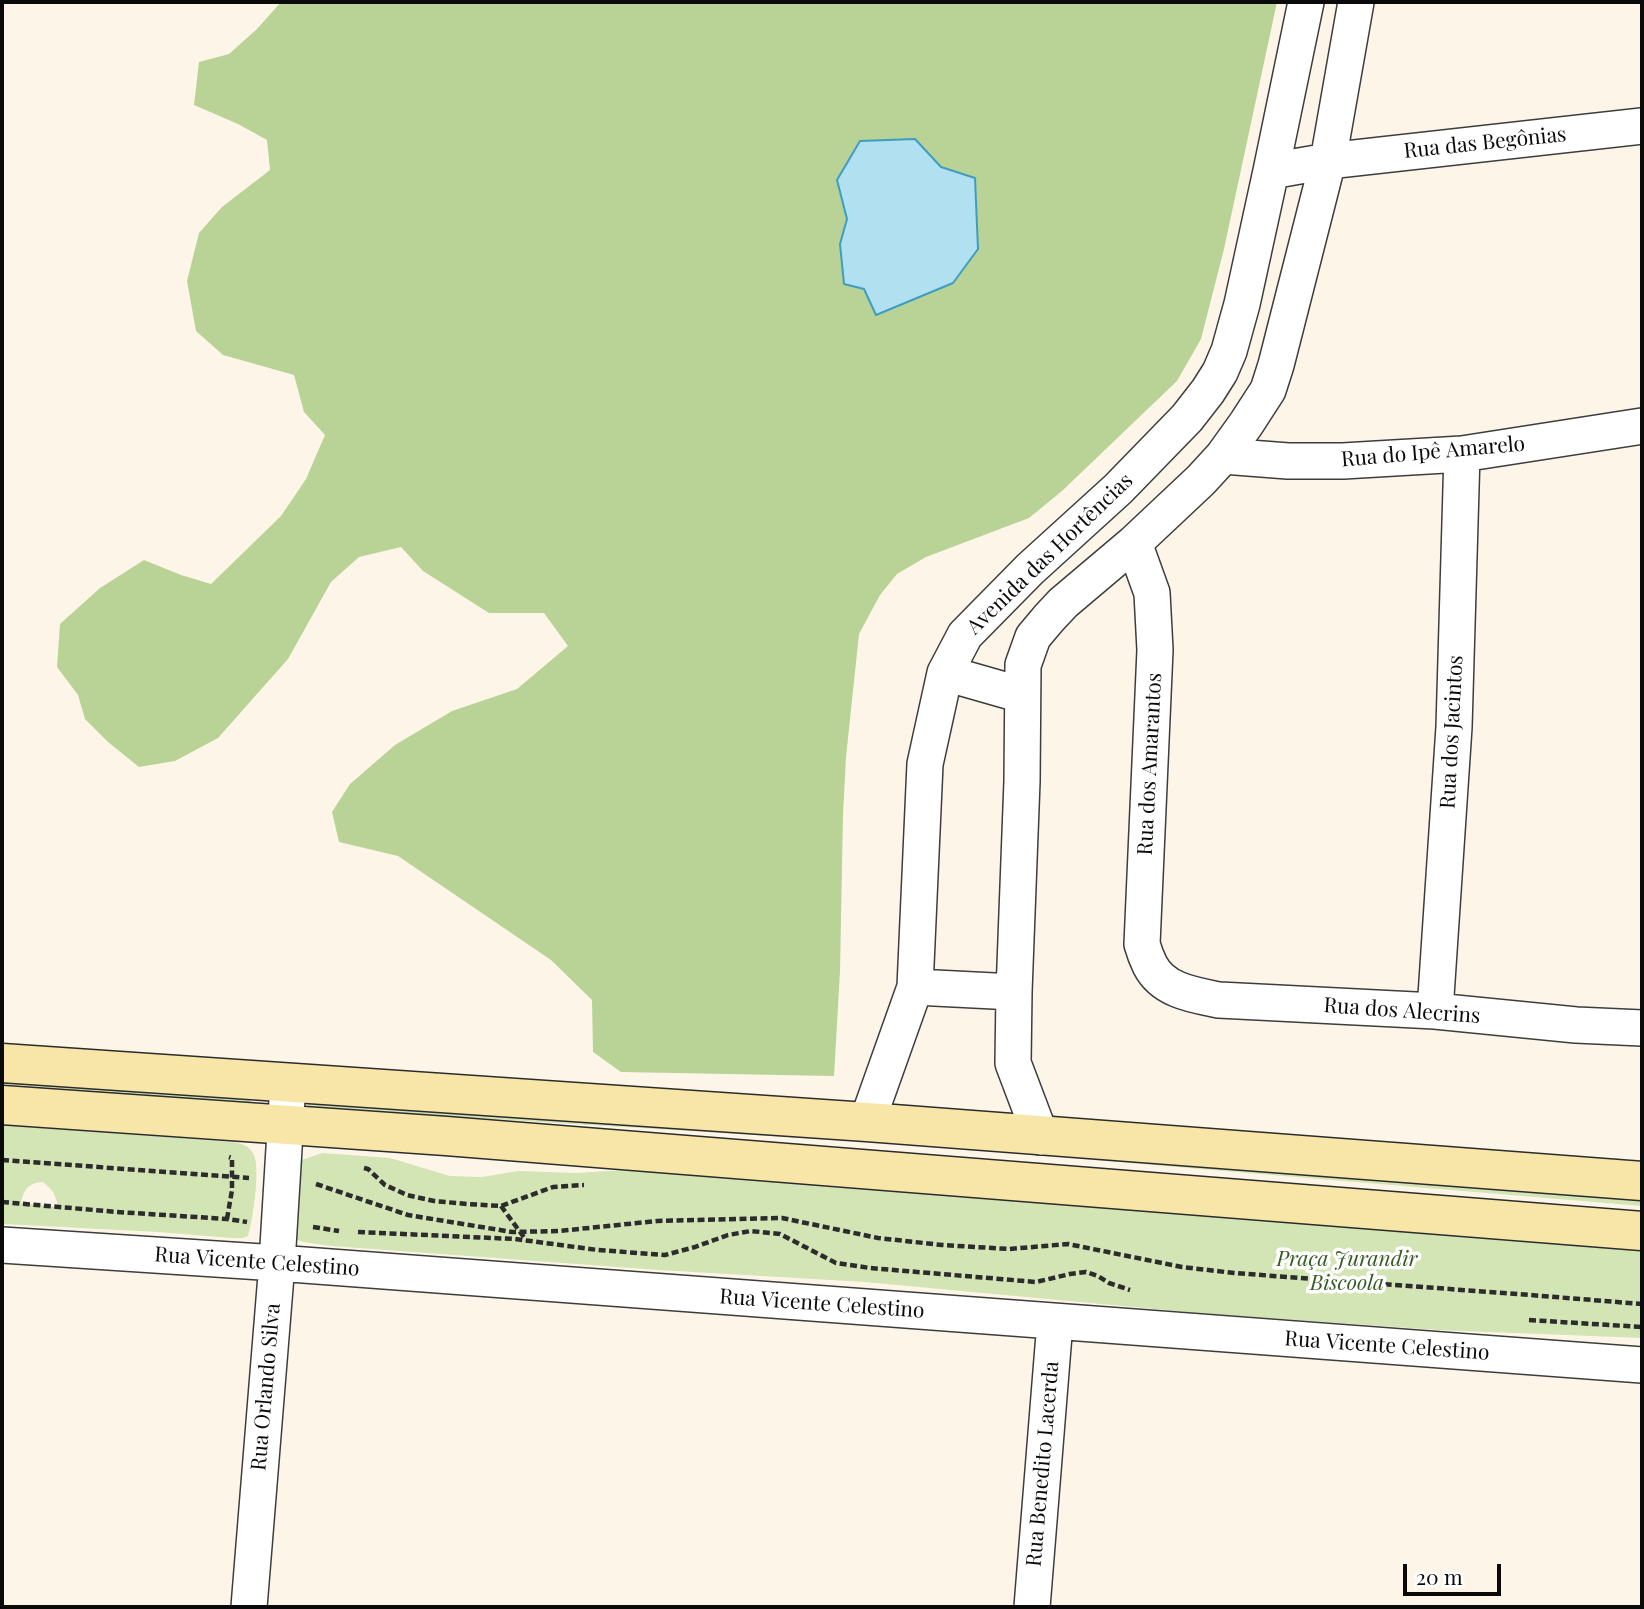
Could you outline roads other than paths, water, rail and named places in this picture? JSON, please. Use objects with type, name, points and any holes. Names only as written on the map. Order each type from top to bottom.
[{"type":"main road","points":[[2,1063],[867,1122],[1642,1181]]},
{"type":"main road","points":[[2,1105],[285,1124],[1642,1231]]},
{"type":"street","name":"Avenida das Hortências","points":[[867,1122],[915,987],[925,764],[945,673],[965,635],[1030,569],[1118,489],[1187,418],[1220,372],[1242,304],[1306,2]]},
{"type":"street","points":[[1041,1137],[1013,1063],[1023,665],[1033,637],[1049,618],[1134,543],[1223,456],[1268,390],[1328,161],[1356,2]]},
{"type":"street","name":"Rua das Begônias","points":[[1328,161],[1642,126]]},
{"type":"street","points":[[1271,171],[1328,161]]},
{"type":"street","name":"Rua do Ipê Amarelo","points":[[1223,456],[1329,461],[1462,454],[1642,426]]},
{"type":"street","name":"Rua dos Jacintos","points":[[1435,1011],[1454,727],[1462,454]]},
{"type":"street","name":"Avenida das Hortências","points":[[1151,455],[1184,496]]},
{"type":"street","name":"Rua dos Amarantos","points":[[1134,543],[1153,593],[1155,650],[1142,944],[1151,968],[1164,982]]},
{"type":"street","points":[[945,673],[1022,695]]},
{"type":"street","name":"Rua dos Alecrins","points":[[1164,982],[1184,993],[1219,1000],[1435,1011],[1576,1025],[1642,1028]]},
{"type":"street","points":[[915,987],[1014,992]]},
{"type":"street","name":"Rua Orlando Silva","points":[[249,1607],[288,1083]]},
{"type":"street","name":"Rua Vicente Celestino","points":[[2,1245],[1642,1365]]},
{"type":"street","name":"Rua Benedito Lacerda","points":[[1032,1607],[1055,1322]]},
{"type":"water","points":[[915,139],[941,167],[975,178],[978,249],[953,283],[876,315],[864,289],[844,284],[840,244],[847,219],[837,180],[860,141]]},
{"type":"park label","name":"Praça Jurandir Biscoola","points":[[1347,1271]]}]
